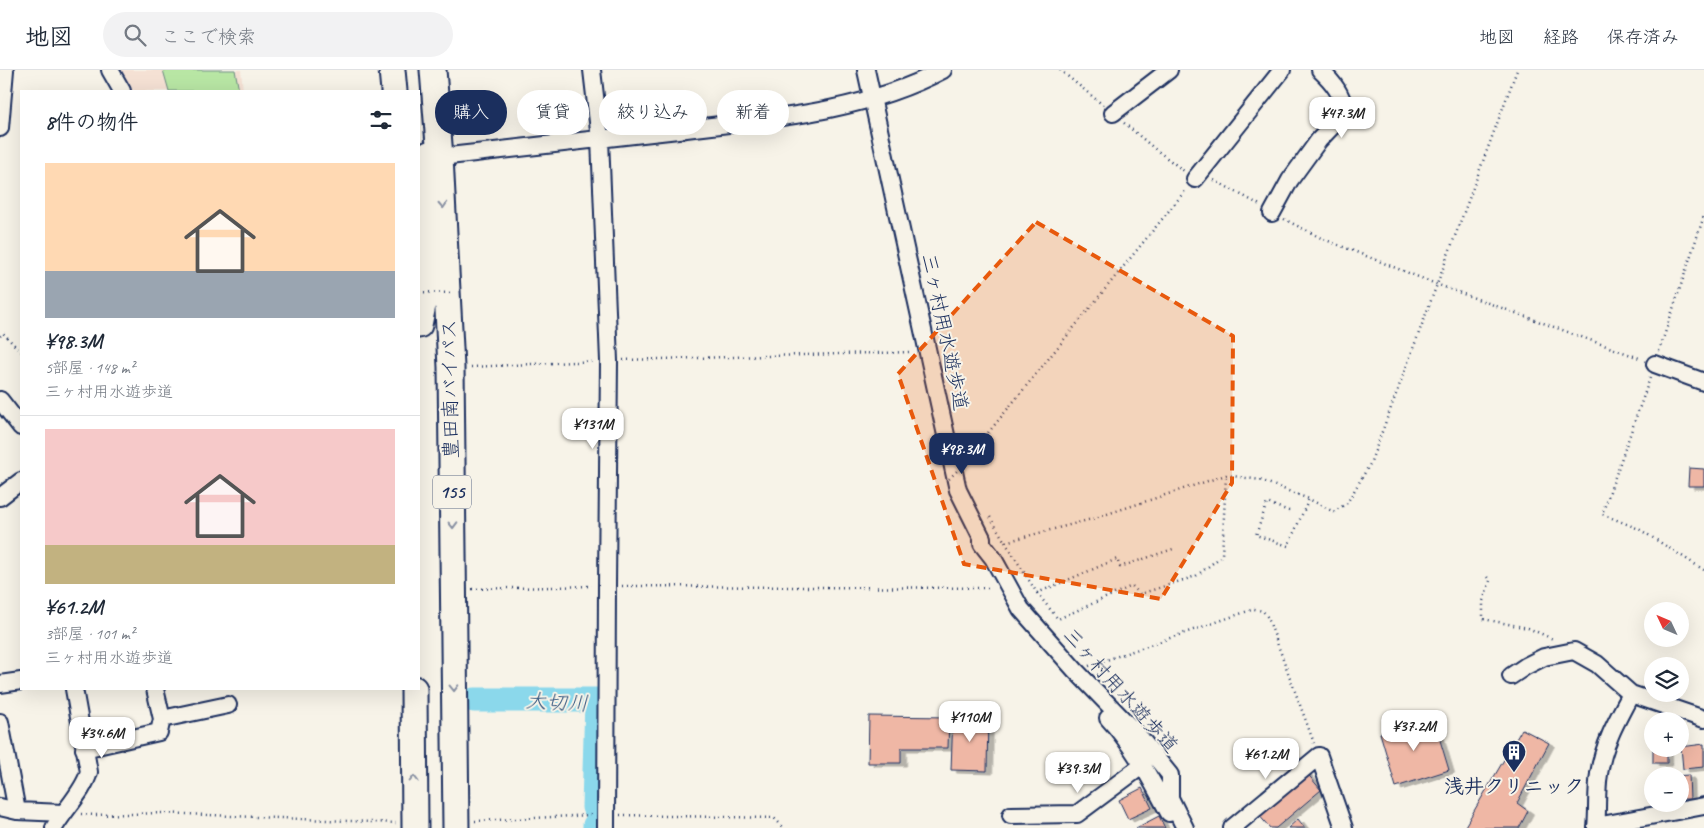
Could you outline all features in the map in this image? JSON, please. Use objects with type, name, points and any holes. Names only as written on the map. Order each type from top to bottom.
[{"type":"highway","points":[[392,70],[394,90]]},
{"type":"highway","points":[[418,70],[420,90]]},
{"type":"highway","name":"豊田南バイパス","points":[[432,70],[429,153],[451,367],[456,828]]},
{"type":"highway","points":[[420,97],[420,114]]},
{"type":"highway","points":[[420,179],[429,153]]},
{"type":"highway","points":[[420,206],[424,300],[420,320]]},
{"type":"highway","points":[[414,690],[415,826]]},
{"type":"street","points":[[0,128],[5,70]]},
{"type":"street","points":[[110,70],[121,90]]},
{"type":"street","points":[[592,70],[600,138],[609,361],[606,586],[606,828]]},
{"type":"street","points":[[857,70],[868,100],[919,352],[947,481],[954,502],[1013,617],[1118,729],[1142,765],[1178,828]]},
{"type":"street","name":"三ヶ村用水遊歩道","points":[[866,70],[868,100],[958,490],[982,538],[982,544],[993,558],[1021,609],[1075,670],[1137,734],[1170,776],[1170,798],[1185,828]]},
{"type":"street","points":[[429,153],[600,138],[779,118],[868,100],[922,81],[943,70]]},
{"type":"street","points":[[1112,113],[1169,70]]},
{"type":"street","points":[[1272,213],[1290,180],[1319,140],[1346,112],[1342,97],[1331,81],[1320,70]]},
{"type":"street","points":[[1198,175],[1273,73]]},
{"type":"street","points":[[1655,364],[1704,382]]},
{"type":"street","points":[[0,400],[20,426]]},
{"type":"street","points":[[0,497],[20,482]]},
{"type":"street","points":[[1511,676],[1544,657],[1574,651],[1597,664],[1631,694],[1704,719]]},
{"type":"street","points":[[0,684],[20,681]]},
{"type":"street","points":[[54,828],[62,813],[86,783],[89,772],[74,690]]},
{"type":"street","points":[[84,749],[159,732],[162,719],[155,690]]},
{"type":"street","points":[[1631,694],[1616,723],[1604,753],[1599,774],[1596,827],[1704,806]]},
{"type":"street","points":[[162,719],[228,705]]},
{"type":"street","points":[[0,722],[17,811]]},
{"type":"street","points":[[1232,828],[1319,756],[1344,828]]},
{"type":"street","points":[[1011,815],[1077,814],[1142,765]]},
{"type":"street","points":[[0,807],[17,811],[62,813]]},
{"type":"path","points":[[1060,70],[1155,149],[1198,175],[1321,238],[1436,284],[1655,364]]},
{"type":"path","points":[[1006,542],[1092,519],[1226,475],[1260,480],[1309,499],[1334,512],[1347,503],[1370,464],[1517,70]]},
{"type":"path","points":[[965,461],[1198,175]]},
{"type":"path","points":[[1704,216],[1655,364],[1602,514],[1639,530],[1704,570]]},
{"type":"path","points":[[420,292],[454,293]]},
{"type":"path","points":[[0,336],[3,333],[20,351]]},
{"type":"path","points":[[451,367],[919,352]]},
{"type":"path","points":[[949,479],[959,469]]},
{"type":"path","points":[[985,509],[1037,593],[1058,619],[1132,586],[1140,594],[1196,576],[1222,556],[1226,475]]},
{"type":"path","points":[[1289,511],[1266,503],[1256,535],[1288,546],[1309,499]]},
{"type":"path","points":[[1037,593],[1117,559],[1120,567],[1173,549]]},
{"type":"path","points":[[1487,578],[1490,581],[1483,601],[1483,619],[1528,628],[1546,635],[1574,651]]},
{"type":"path","points":[[453,590],[606,586],[998,588]]},
{"type":"path","points":[[1075,670],[1254,609],[1263,611],[1268,618],[1319,756]]},
{"type":"path","points":[[62,813],[95,815],[162,813],[415,826]]},
{"type":"highlighted area","points":[[1036,222],[1233,336],[1232,483],[1161,599],[964,564],[898,374]]},
{"type":"shaded area","points":[[118,70],[241,70],[243,90],[131,90]]},
{"type":"green space","points":[[163,70],[235,70],[239,90],[169,90]]},
{"type":"building","points":[[1689,468],[1704,469],[1704,486],[1688,486]]},
{"type":"building","points":[[953,715],[988,715],[987,771],[951,770]]},
{"type":"building","points":[[869,716],[949,717],[948,748],[901,748],[901,763],[868,763]]},
{"type":"building","points":[[1433,717],[1449,770],[1396,787],[1380,733]]},
{"type":"building","name":"浅井クリニック","points":[[1522,729],[1549,743],[1517,803],[1528,811],[1519,828],[1464,828]]},
{"type":"building","points":[[1704,744],[1704,767],[1683,767],[1682,757],[1689,757],[1689,746]]},
{"type":"building","points":[[1653,757],[1667,757],[1667,763],[1653,763]]},
{"type":"building","points":[[1306,772],[1321,790],[1276,828],[1270,828],[1258,814]]},
{"type":"building","points":[[1142,788],[1152,808],[1128,819],[1119,800]]},
{"type":"building","points":[[1159,816],[1165,828],[1136,828]]},
{"type":"building","points":[[1298,819],[1305,828],[1288,828]]},
{"type":"waterway","name":"大切川","points":[[474,700],[597,700],[594,807]]},
{"type":"place","name":"浅井クリニック","points":[[1514,773]]}]
